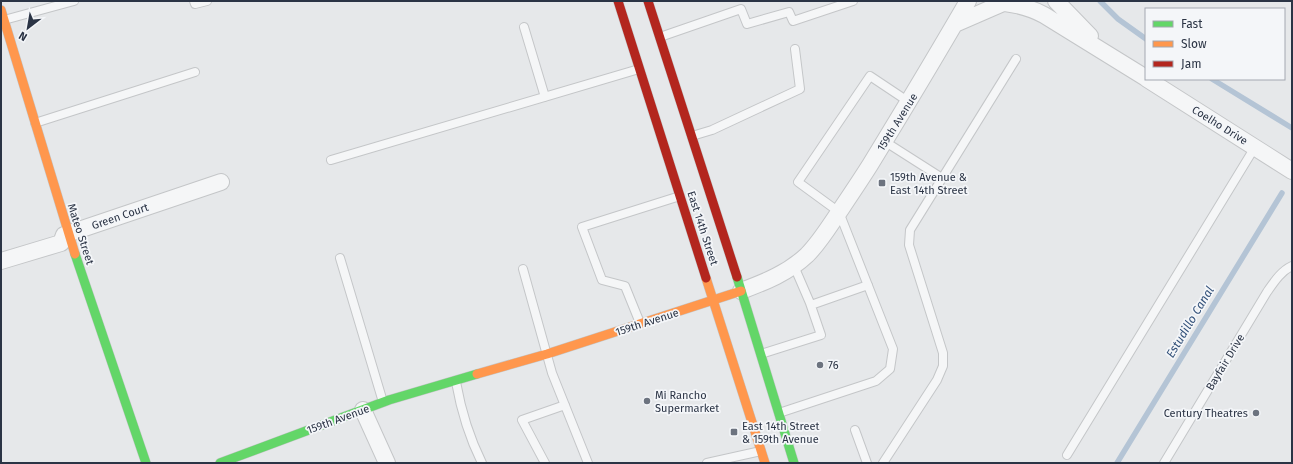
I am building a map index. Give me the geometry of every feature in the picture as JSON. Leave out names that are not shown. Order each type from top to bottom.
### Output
[{"type":"street","name":"East 14th Street","points":[[618,1],[765,463]]},
{"type":"street","name":"East 14th Street","points":[[648,1],[741,291],[794,463]]},
{"type":"street","name":"159th Avenue","points":[[220,463],[383,402],[547,354],[741,291],[774,278],[794,266],[807,255],[839,212],[909,102],[968,1]]},
{"type":"street","name":"Coelho Drive","points":[[1056,1],[1112,56]]},
{"type":"street","points":[[955,24],[1002,2]]},
{"type":"street","name":"Coelho Drive","points":[[1002,2],[1031,8],[1044,14],[1145,78]]},
{"type":"street","name":"Mateo Street","points":[[1,10],[2,20],[68,234],[146,463]]},
{"type":"street","name":"Coelho Drive","points":[[1149,80],[1292,171]]},
{"type":"street","name":"Green Court","points":[[1,261],[61,243],[64,235],[222,182]]},
{"type":"street","points":[[363,410],[387,463]]},
{"type":"lane","points":[[2,20],[74,1]]},
{"type":"lane","points":[[194,1],[195,4],[207,1]]},
{"type":"lane","points":[[659,37],[741,9],[747,24],[789,12],[793,21],[853,1]]},
{"type":"lane","points":[[524,27],[545,97]]},
{"type":"lane","points":[[691,136],[712,130],[800,89],[795,49]]},
{"type":"lane","points":[[883,463],[937,380],[943,366],[943,353],[909,244],[910,230],[1016,59]]},
{"type":"lane","points":[[331,160],[639,69]]},
{"type":"lane","points":[[35,123],[195,72]]},
{"type":"lane","points":[[779,413],[876,381],[890,369],[893,349],[839,212],[798,182],[870,76],[909,102]]},
{"type":"lane","points":[[884,141],[942,178]]},
{"type":"lane","points":[[1067,455],[1255,148]]},
{"type":"lane","points":[[640,324],[625,286],[602,280],[582,227],[680,196]]},
{"type":"lane","points":[[340,258],[383,402]]},
{"type":"lane","points":[[760,354],[821,335],[794,266]]},
{"type":"lane","name":"Bayfair Drive","points":[[1164,463],[1267,292],[1276,279],[1292,266]]},
{"type":"lane","points":[[523,269],[552,373],[588,463]]},
{"type":"lane","points":[[810,305],[868,285]]},
{"type":"lane","points":[[455,381],[460,404],[474,446],[482,463]]},
{"type":"lane","points":[[545,463],[522,420],[565,405]]},
{"type":"lane","points":[[855,430],[867,463]]},
{"type":"lane","points":[[707,463],[761,451]]},
{"type":"waterway","name":"Estudillo Canal","points":[[1100,1],[1118,19],[1145,38]]},
{"type":"waterway","name":"Estudillo Canal","points":[[1214,80],[1292,128]]},
{"type":"waterway","name":"Estudillo Canal","points":[[1117,463],[1282,193]]},
{"type":"traffic: fast","points":[[75,254],[146,463]]},
{"type":"traffic: fast","points":[[737,277],[794,463]]},
{"type":"traffic: fast","points":[[220,463],[389,400],[477,374]]},
{"type":"traffic: slow","points":[[1,10],[75,254]]},
{"type":"traffic: slow","points":[[706,278],[765,463]]},
{"type":"traffic: slow","points":[[477,374],[547,354],[741,291]]},
{"type":"traffic: jam","points":[[618,1],[706,278]]},
{"type":"traffic: jam","points":[[648,1],[737,277]]},
{"type":"place","name":"159th Avenue & East 14th Street","points":[[882,183]]},
{"type":"place","name":"76","points":[[820,365]]},
{"type":"place","name":"Mi Rancho Supermarket","points":[[647,401]]},
{"type":"place","name":"Century Theatres","points":[[1256,413]]},
{"type":"place","name":"East 14th Street & 159th Avenue","points":[[734,432]]}]
